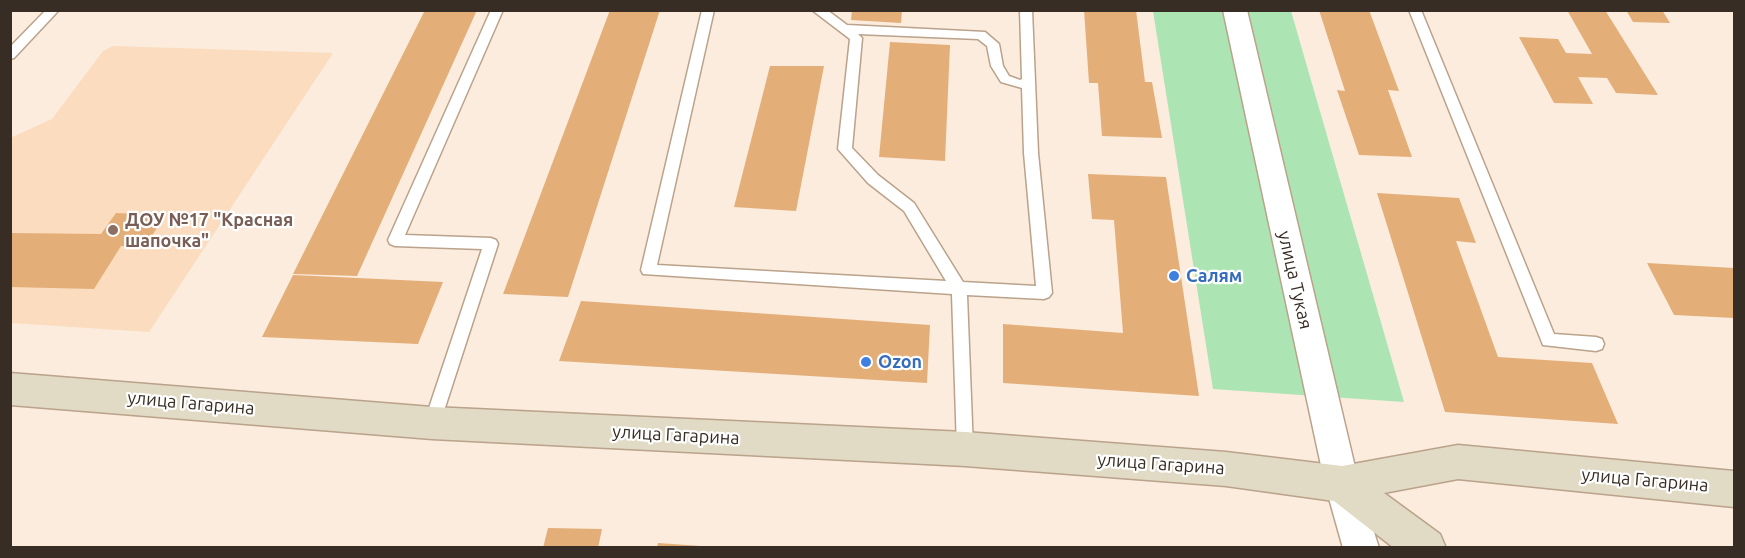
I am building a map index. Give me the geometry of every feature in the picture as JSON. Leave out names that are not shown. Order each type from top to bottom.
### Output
[{"type":"street","name":"улица Тукая","points":[[1235,10],[1342,484],[1361,548]]},
{"type":"street","name":"улица Гагарина","points":[[10,389],[432,423],[965,449],[1226,469],[1342,484],[1458,462],[1734,489]]},
{"type":"street","name":"улица Гагарина","points":[[1342,484],[1426,548]]},
{"type":"lane","points":[[10,55],[53,10]]},
{"type":"lane","points":[[432,423],[491,244],[395,240],[497,10]]},
{"type":"lane","points":[[708,10],[648,270],[1044,293],[1031,153],[1029,83],[1031,59],[1026,10]]},
{"type":"lane","points":[[1415,10],[1549,340],[1596,344]]},
{"type":"lane","points":[[826,13],[856,38],[845,150],[873,179],[909,207],[959,289],[965,449]]},
{"type":"lane","points":[[844,29],[981,35],[993,44],[997,66],[1005,79],[1019,84],[1029,83]]},
{"type":"shaded area","name":"ДОУ №17 \"Красная шапочка\"","points":[[113,46],[333,53],[149,332],[11,323],[10,138],[52,119],[103,51]]},
{"type":"green space","points":[[1153,11],[1291,11],[1404,402],[1213,389]]},
{"type":"building","points":[[425,10],[477,10],[357,276],[293,274]]},
{"type":"building","points":[[610,10],[660,10],[568,297],[503,294]]},
{"type":"building","points":[[852,10],[902,10],[901,23],[851,20]]},
{"type":"building","points":[[1084,10],[1136,10],[1145,82],[1152,82],[1162,138],[1102,136],[1098,83],[1089,83]]},
{"type":"building","points":[[1319,10],[1369,10],[1399,91],[1388,90],[1412,157],[1359,155],[1337,90],[1345,91]]},
{"type":"building","points":[[1567,10],[1605,10],[1658,95],[1616,93],[1607,78],[1578,77],[1593,104],[1554,103],[1519,37],[1558,39],[1566,53],[1592,54]]},
{"type":"building","points":[[1626,10],[1662,10],[1670,23],[1633,22]]},
{"type":"building","points":[[890,42],[950,45],[945,161],[879,157]]},
{"type":"building","points":[[770,66],[824,66],[796,211],[734,207]]},
{"type":"building","points":[[1088,174],[1166,177],[1199,396],[1003,383],[1003,324],[1123,333],[1114,220],[1092,219]]},
{"type":"building","points":[[1377,193],[1459,198],[1476,243],[1456,241],[1498,357],[1592,363],[1618,424],[1445,412]]},
{"type":"building","points":[[116,213],[165,215],[145,247],[121,246],[94,289],[10,287],[10,233],[101,234]]},
{"type":"building","points":[[1647,263],[1734,268],[1734,318],[1674,315]]},
{"type":"building","points":[[293,275],[443,282],[418,344],[262,337]]},
{"type":"building","points":[[581,301],[930,325],[927,383],[559,361]]},
{"type":"building","points":[[548,528],[602,529],[598,548],[543,548]]},
{"type":"building","points":[[658,543],[701,546],[700,548],[657,548]]},
{"type":"place","name":"ДОУ №17 \"Красная шапочка\"","points":[[113,230]]},
{"type":"place","name":"Салям","points":[[1174,276]]},
{"type":"place","name":"Ozon","points":[[866,362]]}]
